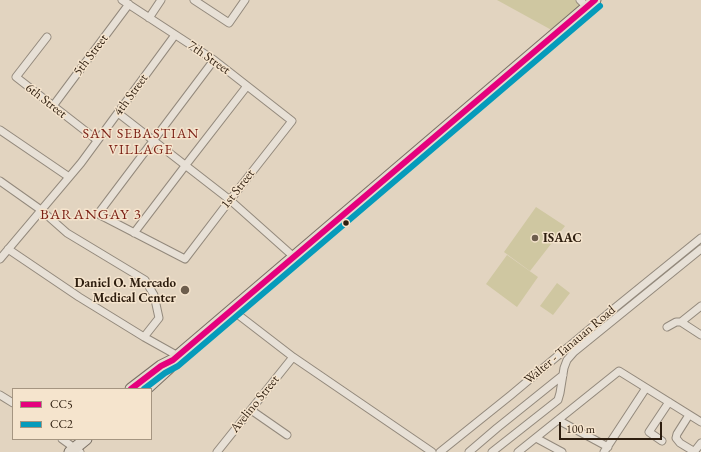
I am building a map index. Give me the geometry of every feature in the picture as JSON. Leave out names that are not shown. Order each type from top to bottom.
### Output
[{"type":"highway","points":[[133,388],[161,366],[175,358],[232,310],[588,2]]},
{"type":"highway","points":[[147,388],[168,368],[175,358]]},
{"type":"highway","points":[[61,452],[84,440]]},
{"type":"street","name":"7th Street","points":[[122,0],[214,60],[292,120]]},
{"type":"street","points":[[149,18],[161,0]]},
{"type":"street","points":[[194,0],[203,2],[229,23],[245,0]]},
{"type":"street","name":"5th Street","points":[[53,106],[129,4]]},
{"type":"street","name":"4th Street","points":[[0,259],[98,140],[175,35]]},
{"type":"street","name":"6th Street","points":[[46,37],[16,77],[98,140]]},
{"type":"street","points":[[214,60],[98,214],[134,233],[247,86]]},
{"type":"street","points":[[118,113],[230,200],[294,257]]},
{"type":"street","name":"1st Street","points":[[134,233],[185,259],[292,120]]},
{"type":"street","points":[[0,130],[69,176]]},
{"type":"street","points":[[0,181],[41,210],[67,233],[145,280],[154,295],[159,318],[144,337]]},
{"type":"street","name":"Walter - Tanauan Road","points":[[440,452],[511,395],[616,306],[701,238]]},
{"type":"street","points":[[492,452],[558,400],[564,368],[567,360],[574,352],[701,248]]},
{"type":"street","points":[[8,249],[79,298],[144,337],[175,358]]},
{"type":"street","points":[[667,327],[676,322],[681,322],[701,306]]},
{"type":"street","points":[[232,310],[293,357],[432,452]]},
{"type":"street","points":[[681,322],[701,335]]},
{"type":"street","name":"Avelino Street","points":[[216,452],[293,357]]},
{"type":"street","points":[[518,452],[619,371],[701,422]]},
{"type":"street","points":[[469,452],[563,374]]},
{"type":"street","points":[[558,420],[606,449],[646,388]]},
{"type":"street","points":[[0,395],[12,402]]},
{"type":"street","points":[[662,441],[649,432],[668,402]]},
{"type":"street","points":[[250,410],[287,435]]},
{"type":"street","points":[[689,415],[676,438],[680,443],[694,452],[701,443]]},
{"type":"street","points":[[536,438],[562,452]]},
{"type":"shaded area","points":[[497,0],[596,0],[557,33]]},
{"type":"shaded area","name":"ISAAC","points":[[536,207],[565,226],[530,271],[504,252]]},
{"type":"shaded area","points":[[507,255],[538,277],[517,307],[486,284]]},
{"type":"shaded area","points":[[557,283],[570,293],[553,315],[540,306]]},
{"type":"transit line","name":"CC5","points":[[132,388],[161,366],[173,360],[595,0]]},
{"type":"transit line","name":"CC2","points":[[145,388],[165,373],[178,366],[600,6]]},
{"type":"place","name":"ISAAC","points":[[535,238]]},
{"type":"place","name":"Daniel O. Mercado Medical Center","points":[[185,290]]},
{"type":"district","name":"SAN SEBASTIAN VILLAGE","points":[[141,142]]},
{"type":"district","name":"BARANGAY 3","points":[[91,215]]}]
